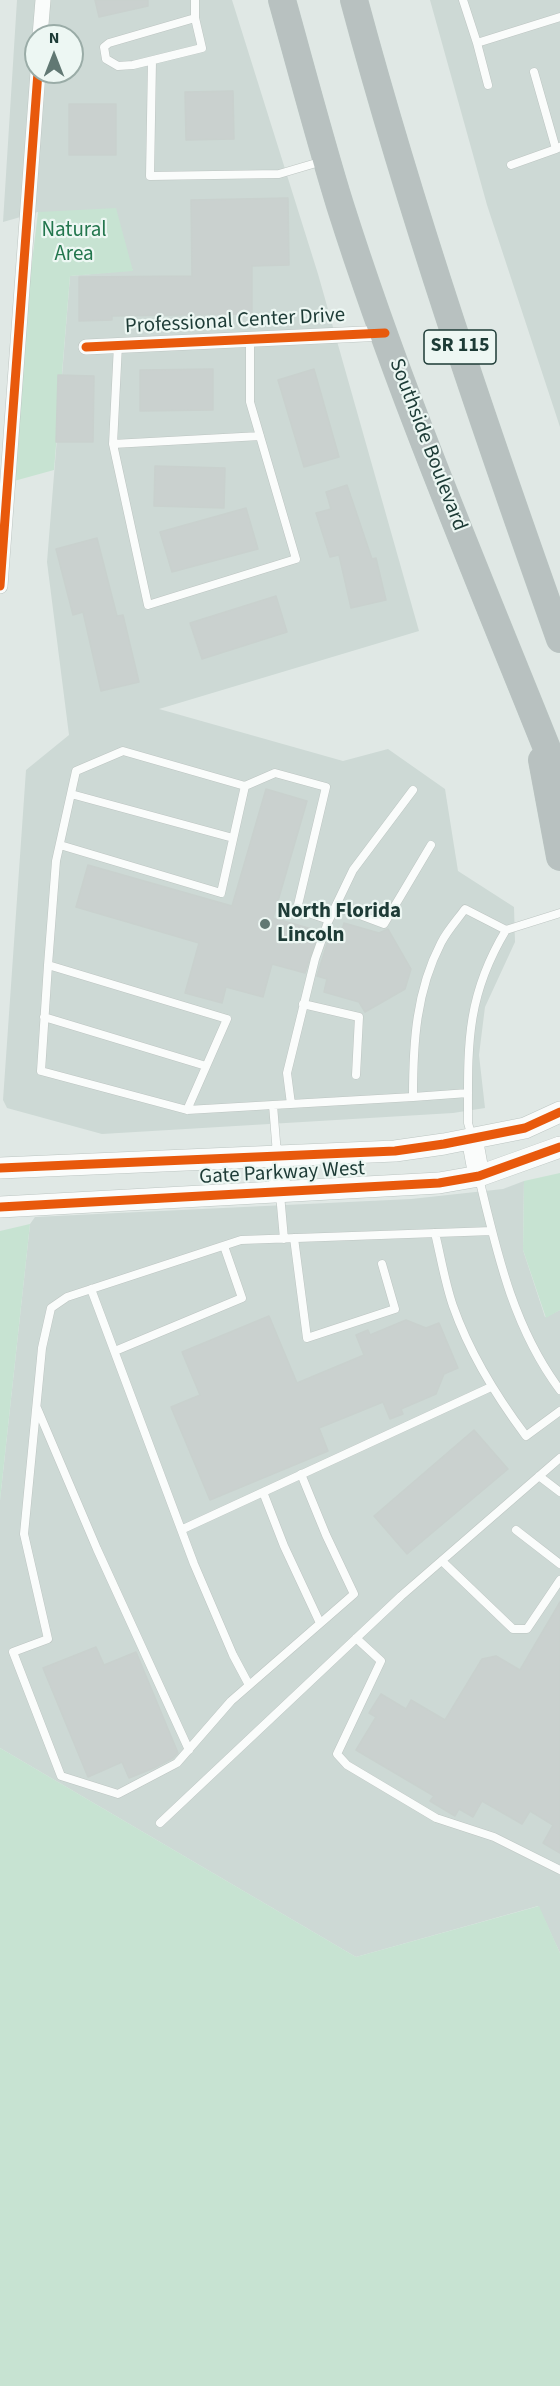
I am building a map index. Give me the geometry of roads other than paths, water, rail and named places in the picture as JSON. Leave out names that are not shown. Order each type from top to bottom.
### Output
[{"type":"highway","name":"Southside Boulevard","points":[[282,0],[340,205],[385,333],[446,499],[560,781]]},
{"type":"highway","name":"SR 115","points":[[354,0],[418,214],[488,434],[560,639]]},
{"type":"highway","points":[[535,717],[560,857]]},
{"type":"main road","name":"Gate Parkway West","points":[[0,1168],[395,1150],[525,1128],[560,1112]]},
{"type":"main road","points":[[472,1138],[478,1176]]},
{"type":"main road","name":"Gate Parkway West","points":[[0,1207],[439,1183],[478,1176],[560,1147]]},
{"type":"main road","points":[[277,1155],[280,1192]]},
{"type":"street","points":[[41,24],[43,0]]},
{"type":"street","points":[[0,586],[37,84]]},
{"type":"street","name":"Professional Center Drive","points":[[86,347],[385,333]]},
{"type":"lane","points":[[195,0],[195,18],[202,48],[152,61],[118,66],[106,59],[104,48],[110,43],[195,18]]},
{"type":"lane","points":[[463,0],[488,85]]},
{"type":"lane","points":[[477,43],[560,17]]},
{"type":"lane","points":[[152,61],[150,176],[279,174],[327,160]]},
{"type":"lane","points":[[511,165],[558,148],[534,72]]},
{"type":"lane","points":[[118,345],[113,444],[147,605],[296,559],[250,402],[250,339]]},
{"type":"lane","points":[[113,444],[260,436]]},
{"type":"lane","points":[[329,920],[297,909],[326,787],[275,773],[245,786],[123,750],[76,771],[56,861],[41,1071],[187,1110],[468,1093]]},
{"type":"lane","points":[[60,845],[221,893],[245,786]]},
{"type":"lane","points":[[291,1104],[287,1073],[315,959],[329,920],[353,870],[413,790]]},
{"type":"lane","points":[[71,794],[233,838]]},
{"type":"lane","points":[[336,906],[384,924],[431,845]]},
{"type":"lane","points":[[412,1096],[413,1048],[417,1013],[426,980],[441,942],[465,909],[506,930]]},
{"type":"lane","points":[[472,1138],[468,1123],[468,1035],[480,980],[491,954],[506,930],[560,913]]},
{"type":"lane","points":[[48,965],[226,1019],[187,1110]]},
{"type":"lane","points":[[303,1004],[359,1017],[356,1075]]},
{"type":"lane","points":[[44,1017],[206,1066]]},
{"type":"lane","points":[[273,1105],[277,1155]]},
{"type":"lane","points":[[478,1176],[510,1296],[528,1338],[546,1371],[560,1390]]},
{"type":"lane","points":[[280,1192],[284,1239]]},
{"type":"lane","points":[[301,1474],[354,1594],[231,1701],[177,1763],[118,1794],[61,1776],[13,1652],[48,1639],[24,1534],[48,1313],[59,1301],[241,1240],[492,1231]]},
{"type":"lane","points":[[435,1233],[453,1306],[469,1345],[491,1387],[526,1436],[560,1411]]},
{"type":"lane","points":[[294,1238],[307,1338],[395,1309],[382,1264]]},
{"type":"lane","points":[[115,1351],[242,1298],[224,1246]]},
{"type":"lane","points":[[91,1289],[212,1608],[249,1685]]},
{"type":"lane","points":[[183,1529],[491,1387]]},
{"type":"lane","points":[[37,1407],[97,1549],[189,1750]]},
{"type":"lane","points":[[160,1823],[356,1638],[560,1458]]},
{"type":"lane","points":[[539,1476],[560,1492]]},
{"type":"lane","points":[[263,1492],[284,1546],[320,1623]]},
{"type":"lane","points":[[516,1530],[560,1564]]},
{"type":"lane","points":[[442,1561],[513,1629],[527,1629],[560,1580]]},
{"type":"lane","points":[[356,1638],[381,1661],[337,1754],[346,1764],[436,1818],[494,1837],[560,1870]]},
{"type":"place","name":"North Florida Lincoln","points":[[265,924]]},
{"type":"park label","name":"Natural Area","points":[[74,243]]}]
